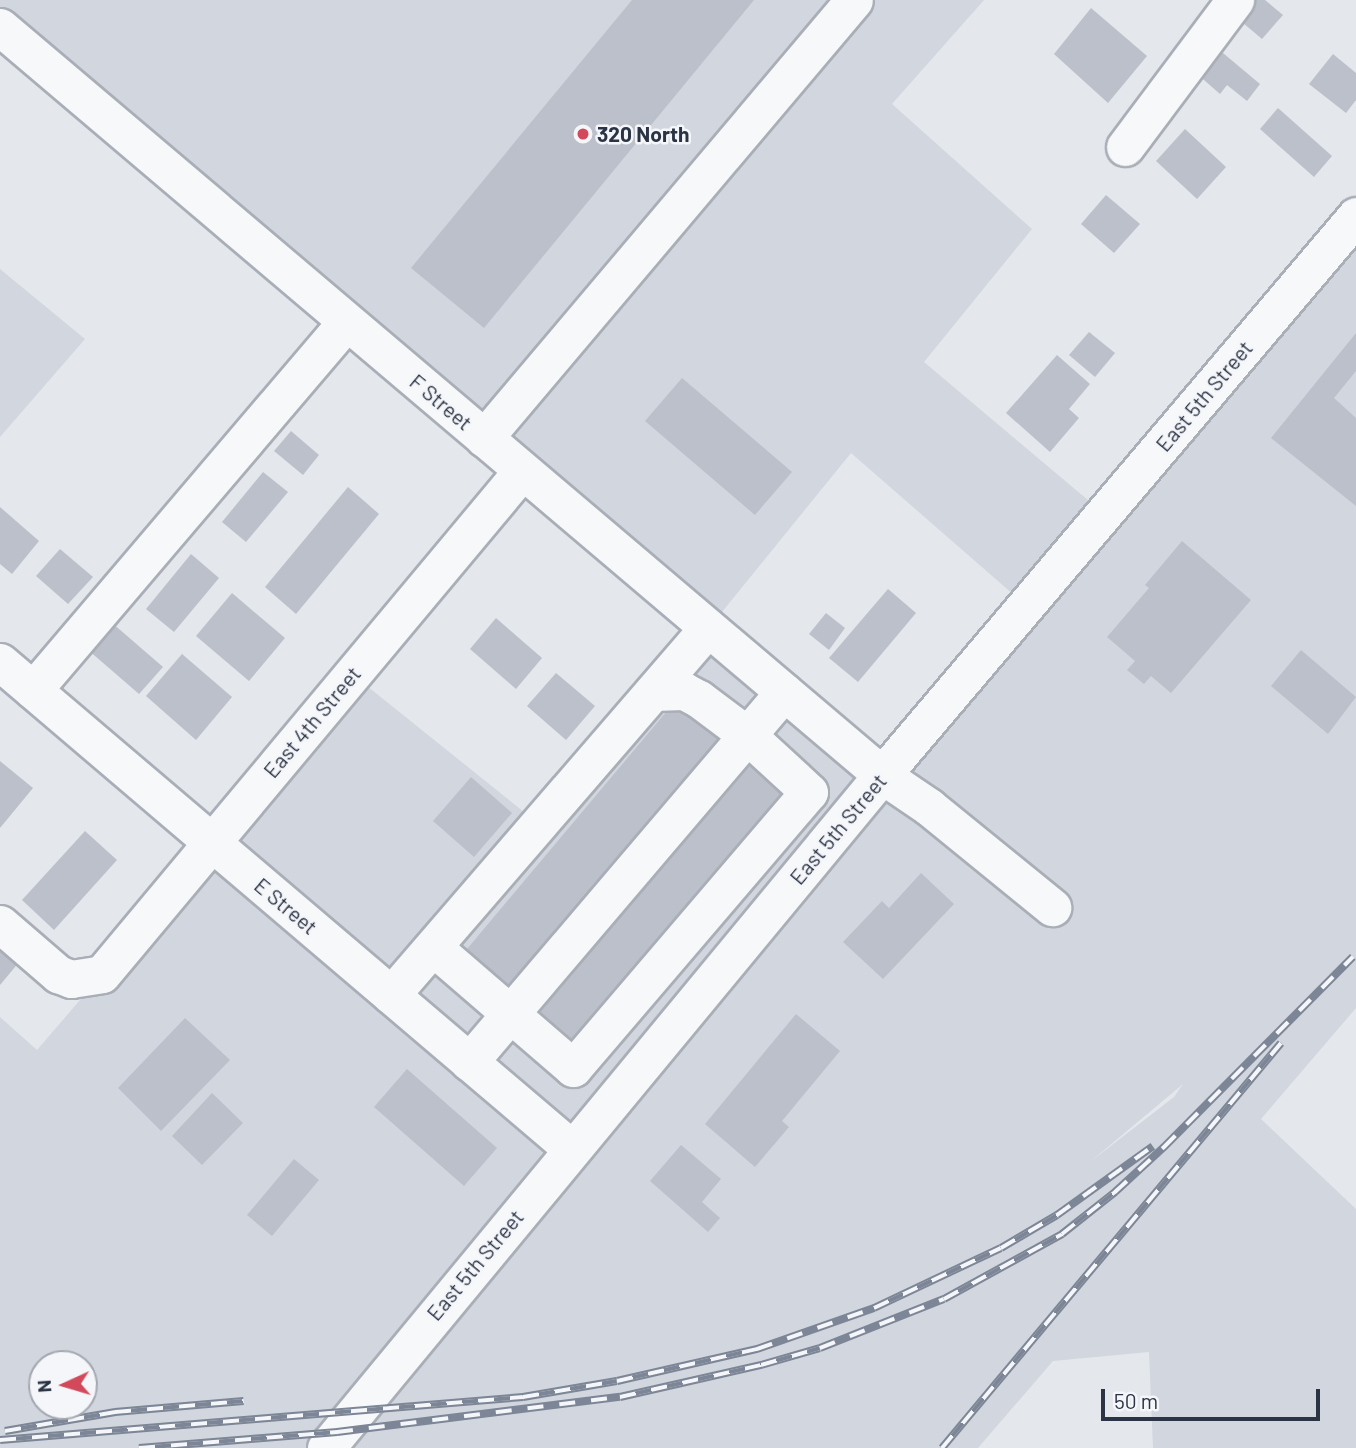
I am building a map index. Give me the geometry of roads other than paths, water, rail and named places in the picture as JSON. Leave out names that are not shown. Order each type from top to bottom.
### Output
[{"type":"street","points":[[484,439],[854,0]]},
{"type":"street","points":[[1125,147],[1235,0]]},
{"type":"street","name":"F Street","points":[[0,27],[883,775],[929,807],[1052,907]]},
{"type":"street","name":"East 5th Street","points":[[326,1448],[883,775],[1356,216]]},
{"type":"street","points":[[33,690],[346,322]]},
{"type":"street","name":"East 4th Street","points":[[0,924],[58,974],[71,979],[102,974],[522,471]]},
{"type":"street","points":[[391,995],[708,628]]},
{"type":"street","name":"E Street","points":[[0,662],[572,1149]]},
{"type":"street","points":[[433,947],[573,1069],[809,792],[747,735],[684,691],[653,692]]},
{"type":"street","points":[[469,1062],[784,692]]},
{"type":"railway","points":[[139,1448],[337,1432],[620,1397],[761,1365],[820,1348],[944,1299],[1062,1234],[1115,1192],[1164,1147],[1353,957]]},
{"type":"railway","points":[[942,1448],[1281,1043]]},
{"type":"railway","points":[[0,1440],[523,1397],[617,1381],[757,1349],[874,1308],[1001,1248],[1057,1215],[1153,1146]]},
{"type":"railway","points":[[5,1431],[115,1412],[244,1401]]},
{"type":"place","name":"320 North","points":[[583,134]]}]
